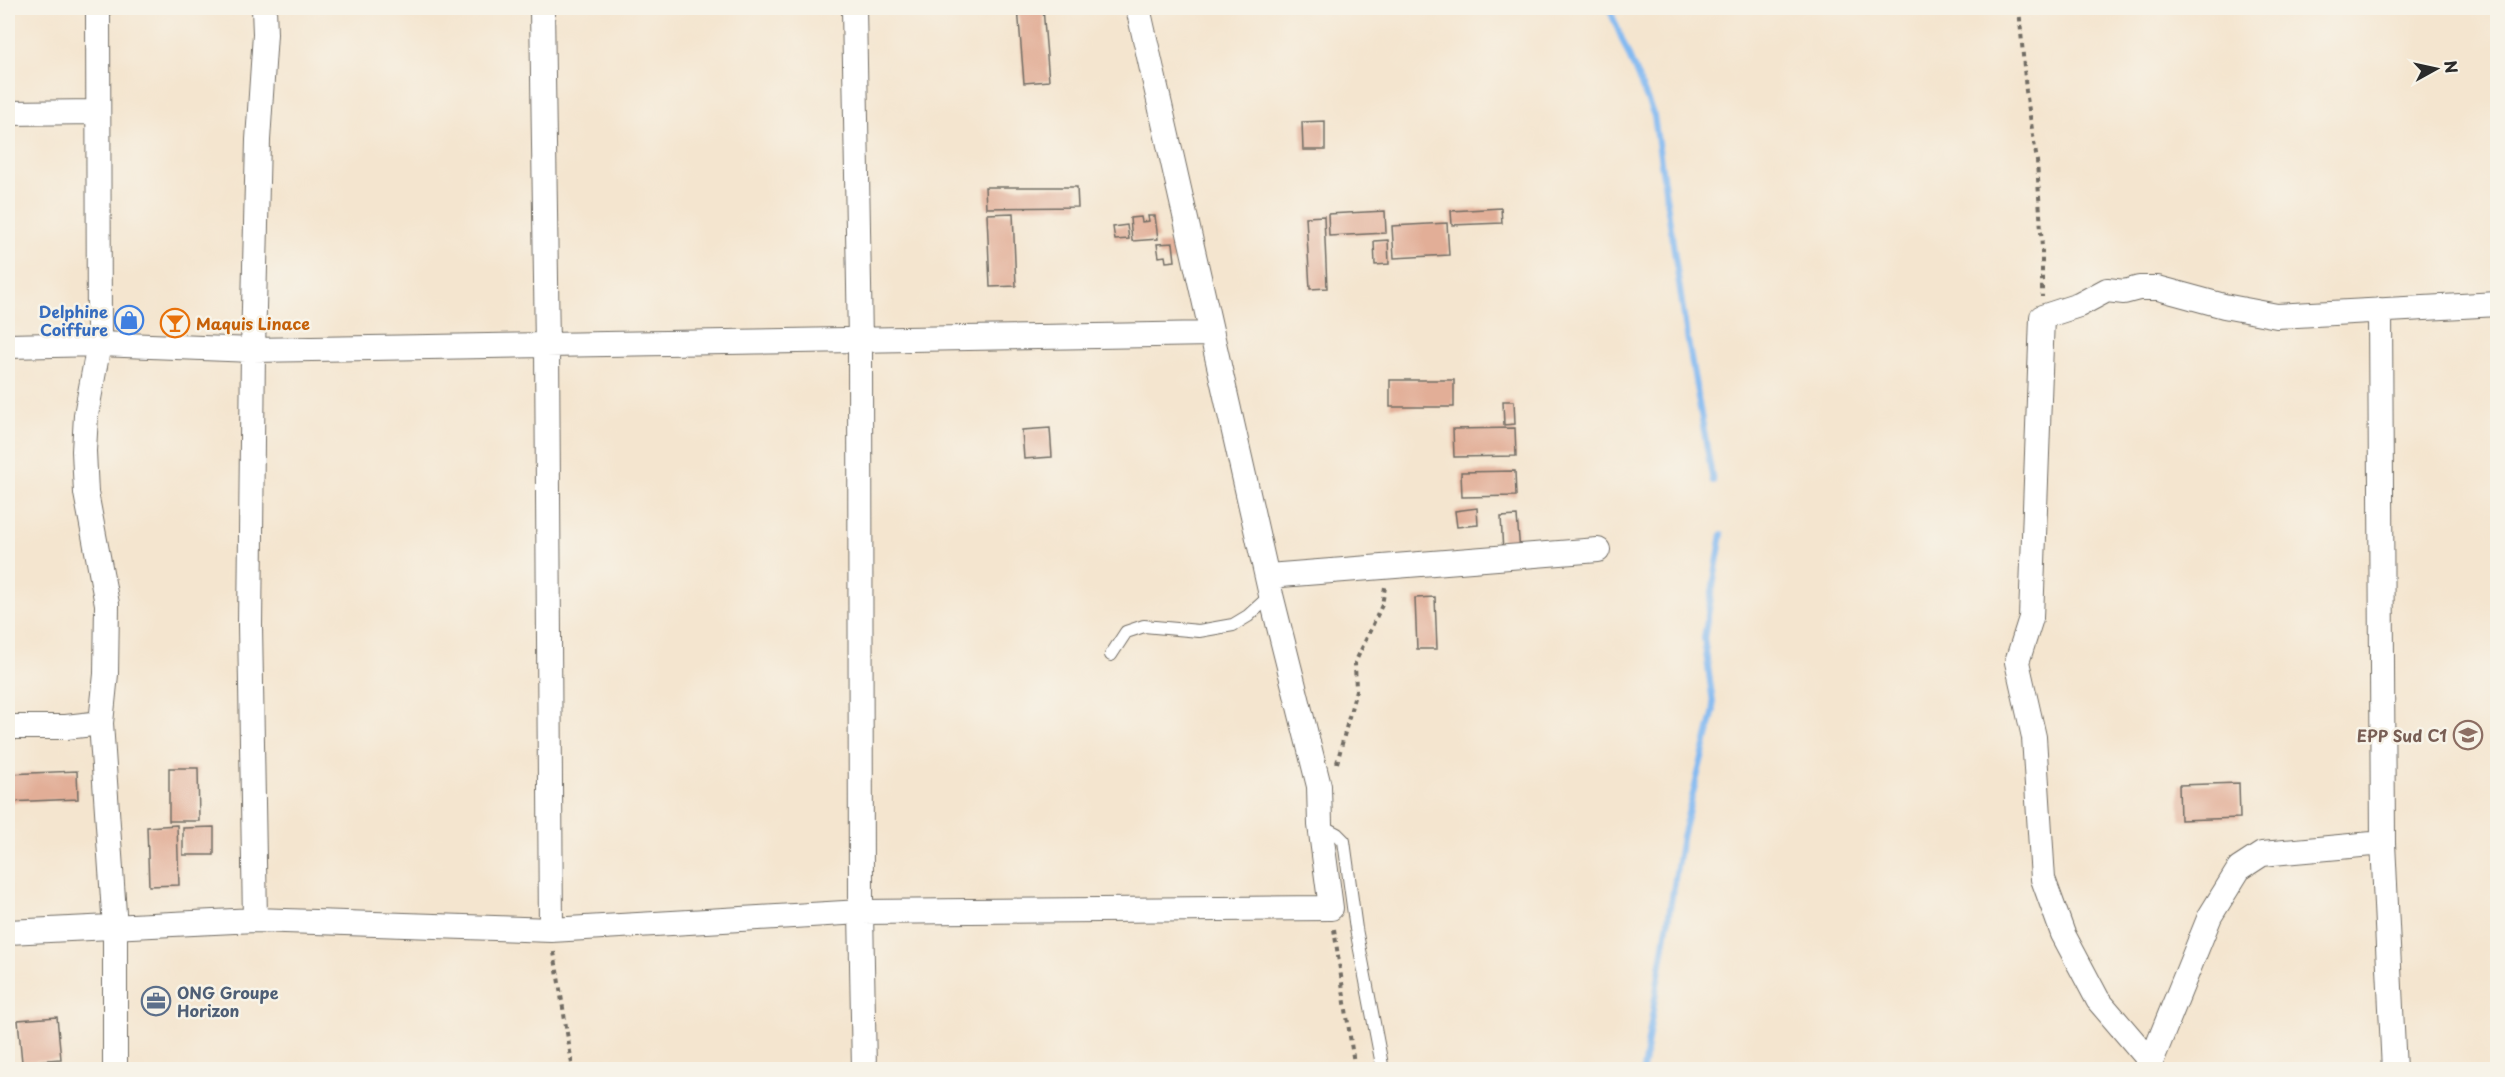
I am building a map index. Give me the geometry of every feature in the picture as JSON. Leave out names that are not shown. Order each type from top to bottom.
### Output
[{"type":"street","points":[[98,8],[99,344],[86,416],[84,451],[86,493],[107,604],[106,674],[101,723],[115,928],[115,1070]]},
{"type":"street","points":[[255,920],[250,625],[253,350],[258,140],[266,34],[264,8]]},
{"type":"street","points":[[542,8],[551,930]]},
{"type":"street","points":[[854,8],[860,340],[861,912],[864,1070]]},
{"type":"street","points":[[8,932],[255,920],[551,930],[861,912],[1331,908],[1320,825],[1319,786],[1270,586],[1138,8]]},
{"type":"street","points":[[8,113],[98,112]]},
{"type":"street","points":[[2384,843],[2262,854],[2239,869],[2210,916],[2150,1066],[2098,1000],[2063,934],[2043,879],[2034,736],[2017,662],[2031,618],[2042,318],[2079,305],[2107,290],[2124,292],[2139,288],[2158,288],[2224,306],[2277,316],[2498,304]]},
{"type":"street","points":[[2380,310],[2384,843],[2394,1070]]},
{"type":"street","points":[[8,346],[99,344],[253,350],[547,347],[1212,334]]},
{"type":"street","points":[[1270,586],[1390,566],[1598,550]]},
{"type":"street","points":[[8,727],[66,727],[101,723]]},
{"type":"lane","points":[[1111,656],[1126,632],[1144,626],[1199,631],[1233,625],[1248,616],[1270,586]]},
{"type":"lane","points":[[1320,825],[1337,834],[1344,841],[1356,929],[1383,1070]]},
{"type":"path","points":[[2019,8],[2026,91],[2037,161],[2042,249],[2042,318]]},
{"type":"path","points":[[1319,786],[1336,764],[1356,690],[1355,663],[1382,605],[1390,566]]},
{"type":"path","points":[[1331,908],[1355,1070]]},
{"type":"path","points":[[551,930],[573,1070]]},
{"type":"building","points":[[1018,8],[1043,8],[1049,81],[1024,83]]},
{"type":"building","points":[[1325,121],[1325,150],[1303,150],[1302,122]]},
{"type":"building","points":[[985,187],[1077,187],[1078,207],[986,208]]},
{"type":"building","points":[[1501,208],[1502,223],[1452,225],[1451,211]]},
{"type":"building","points":[[1385,211],[1386,233],[1329,236],[1328,214]]},
{"type":"building","points":[[1013,213],[1016,286],[990,287],[987,214]]},
{"type":"building","points":[[1148,216],[1155,216],[1158,239],[1132,241],[1130,218],[1141,217],[1142,222],[1149,221]]},
{"type":"building","points":[[1324,216],[1327,288],[1310,289],[1306,217]]},
{"type":"building","points":[[1447,223],[1449,255],[1394,258],[1392,226]]},
{"type":"building","points":[[1127,225],[1129,239],[1115,240],[1113,227]]},
{"type":"building","points":[[1388,240],[1389,264],[1375,265],[1374,241]]},
{"type":"building","points":[[1173,243],[1175,261],[1166,262],[1165,256],[1159,257],[1157,244]]},
{"type":"building","points":[[1390,380],[1454,380],[1454,407],[1390,407]]},
{"type":"building","points":[[1503,401],[1514,401],[1515,424],[1504,425]]},
{"type":"building","points":[[1050,428],[1052,457],[1024,459],[1022,430]]},
{"type":"building","points":[[1515,428],[1516,456],[1454,457],[1453,429]]},
{"type":"building","points":[[1515,471],[1516,496],[1462,497],[1461,472]]},
{"type":"building","points":[[1477,508],[1478,525],[1457,527],[1455,511]]},
{"type":"building","points":[[1517,516],[1520,551],[1503,552],[1501,517]]},
{"type":"building","points":[[1435,597],[1437,649],[1417,649],[1415,598]]},
{"type":"building","points":[[169,768],[198,768],[199,821],[169,821]]},
{"type":"building","points":[[77,771],[78,799],[8,802],[8,774]]},
{"type":"building","points":[[2239,783],[2240,818],[2180,820],[2179,785]]},
{"type":"building","points":[[177,825],[179,885],[149,886],[147,827]]},
{"type":"building","points":[[214,827],[214,855],[183,855],[183,828]]},
{"type":"building","points":[[57,1017],[61,1059],[22,1062],[18,1020]]},
{"type":"waterway","points":[[1609,8],[1654,116],[1686,330],[1713,482]]},
{"type":"waterway","points":[[1643,1070],[1682,837],[1714,710],[1704,638],[1722,534]]},
{"type":"place","name":"Delphine Coiffure","points":[[129,320]]},
{"type":"place","name":"Maquis Linace","points":[[175,323]]},
{"type":"place","name":"EPP Sud C1","points":[[2468,735]]},
{"type":"place","name":"ONG Groupe Horizon","points":[[156,1001]]}]
